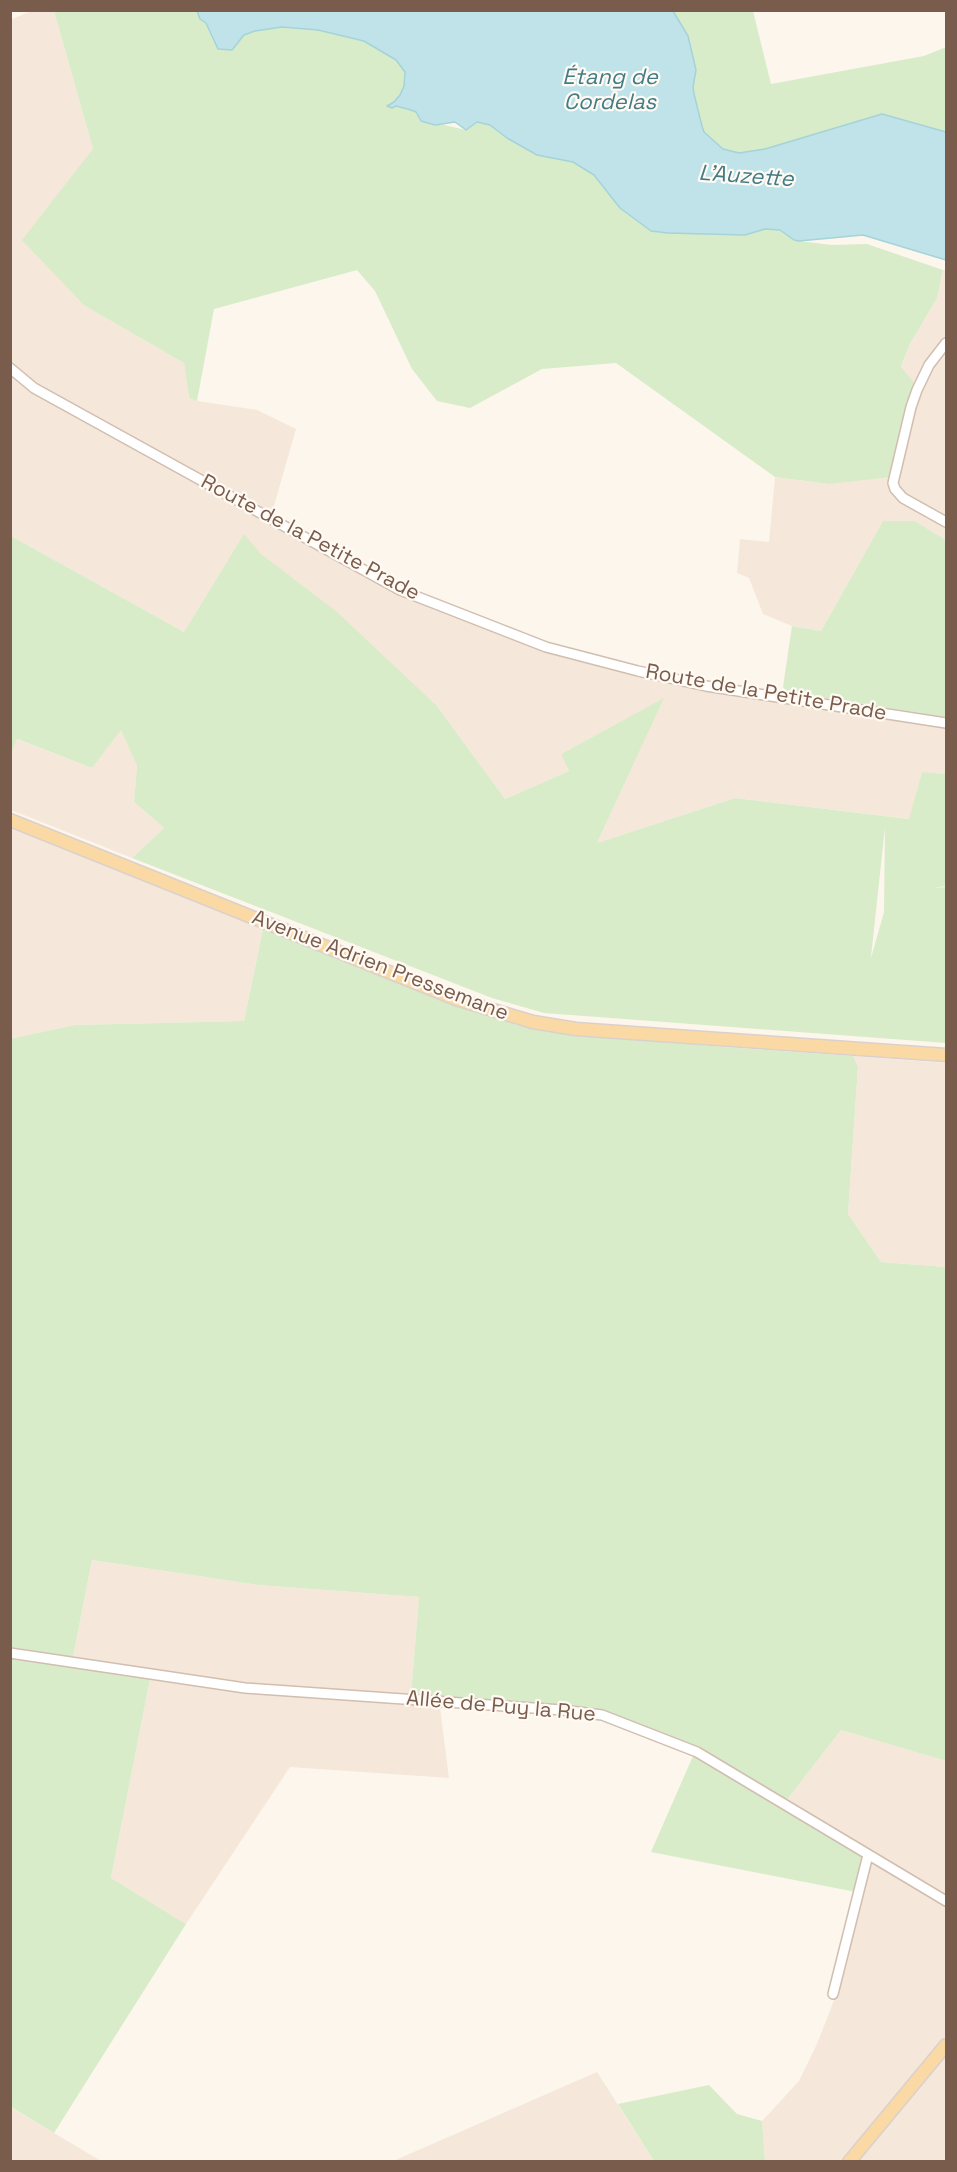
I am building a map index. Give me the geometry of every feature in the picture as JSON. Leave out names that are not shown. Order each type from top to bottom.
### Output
[{"type":"main road","name":"Avenue Adrien Pressemane","points":[[10,820],[456,999],[533,1022],[576,1029],[946,1055]]},
{"type":"main road","points":[[849,2162],[946,2045]]},
{"type":"street","points":[[946,343],[929,365],[917,390],[893,483],[903,498],[946,522]]},
{"type":"street","name":"Route de la Petite Prade","points":[[10,368],[34,388],[400,590],[546,647],[706,686],[946,723]]},
{"type":"street","name":"Allée de Puy la Rue","points":[[10,1653],[244,1688],[562,1710],[602,1715],[697,1752],[946,1901]]},
{"type":"street","points":[[833,1994],[868,1855]]},
{"type":"shaded area","points":[[31,11],[54,11],[93,149],[85,306],[184,363],[189,398],[257,410],[296,429],[273,509],[257,515],[398,595],[491,631],[577,660],[946,726],[946,774],[922,772],[910,819],[735,798],[597,843],[663,699],[561,754],[569,771],[505,799],[437,706],[261,554],[244,535],[184,632],[11,536],[10,20]]},
{"type":"shaded area","points":[[943,270],[946,270],[946,519],[906,504],[946,528],[946,540],[915,521],[883,521],[821,631],[792,626],[763,614],[749,578],[737,573],[740,539],[769,542],[775,477],[828,484],[901,368],[910,344],[937,298]]},
{"type":"shaded area","points":[[121,729],[137,766],[134,802],[164,828],[132,858],[11,810],[11,753],[16,739],[92,768]]},
{"type":"shaded area","points":[[10,828],[263,929],[244,1021],[75,1025],[11,1039]]},
{"type":"shaded area","points":[[853,1056],[946,1063],[946,1267],[881,1262],[848,1214],[858,1066]]},
{"type":"shaded area","points":[[92,1560],[258,1585],[419,1597],[411,1695],[250,1684],[73,1657]]},
{"type":"shaded area","points":[[150,1679],[260,1694],[440,1707],[449,1778],[290,1767],[186,1924],[111,1878]]},
{"type":"shaded area","points":[[841,1730],[946,1761],[946,1894],[786,1801]]},
{"type":"shaded area","points":[[864,1857],[946,1904],[946,2035],[842,2161],[765,2161],[762,2121],[799,2081],[817,2044],[838,1990]]},
{"type":"shaded area","points":[[946,2052],[946,2161],[855,2162]]},
{"type":"shaded area","points":[[597,2072],[654,2161],[391,2162]]},
{"type":"shaded area","points":[[10,2107],[54,2133],[101,2161],[11,2161]]},
{"type":"green space","points":[[209,10],[234,37],[275,20],[356,33],[402,65],[419,119],[466,130],[477,122],[490,125],[507,138],[537,155],[573,162],[594,175],[620,208],[668,233],[745,235],[765,229],[780,230],[799,241],[832,245],[867,244],[943,270],[937,298],[910,344],[901,367],[915,384],[891,477],[828,484],[775,477],[616,363],[542,369],[470,408],[437,401],[412,369],[375,291],[357,270],[214,309],[197,401],[189,398],[184,363],[85,306],[22,240],[93,149],[54,11]]},
{"type":"green space","points":[[673,11],[753,11],[771,84],[924,56],[946,47],[946,132],[882,114],[765,149],[739,153],[723,149],[704,132],[694,94],[696,70],[688,37]]},
{"type":"green space","points":[[883,521],[915,521],[946,540],[946,717],[787,692],[783,687],[792,626],[821,631]]},
{"type":"green space","points":[[244,534],[261,554],[337,612],[437,706],[505,799],[569,771],[561,754],[664,698],[597,843],[735,798],[909,819],[922,772],[946,774],[946,886],[933,888],[946,887],[946,1043],[544,1013],[492,998],[132,858],[164,828],[134,802],[137,766],[121,730],[92,768],[17,739],[11,753],[11,536],[184,632]],"holes":[[[885,827],[884,912],[871,958]]]},
{"type":"green space","points":[[263,929],[516,1025],[553,1032],[853,1056],[858,1066],[848,1214],[881,1262],[946,1267],[946,1761],[841,1730],[786,1801],[698,1748],[601,1710],[411,1695],[419,1597],[258,1585],[92,1560],[73,1657],[11,1647],[10,1039],[75,1025],[244,1021]]},
{"type":"green space","points":[[10,1658],[150,1679],[111,1878],[186,1924],[54,2133],[11,2107]]},
{"type":"green space","points":[[693,1756],[861,1854],[864,1857],[856,1892],[651,1852]]},
{"type":"green space","points":[[709,2085],[737,2114],[762,2121],[765,2161],[654,2161],[618,2104]]},
{"type":"water","name":"Étang de Cordelas","points":[[197,11],[673,11],[688,36],[696,70],[694,94],[704,132],[723,149],[739,153],[765,149],[882,114],[946,132],[946,260],[863,235],[799,241],[780,230],[765,229],[745,235],[651,231],[620,208],[594,175],[573,162],[537,155],[507,138],[490,125],[477,122],[466,130],[455,122],[435,125],[421,121],[416,112],[411,110],[387,106],[400,95],[404,86],[405,72],[396,60],[364,41],[318,30],[282,27],[244,35],[232,50],[218,49],[206,23],[200,19]]},
{"type":"water label","name":"L'Auzette","points":[[746,177]]}]
